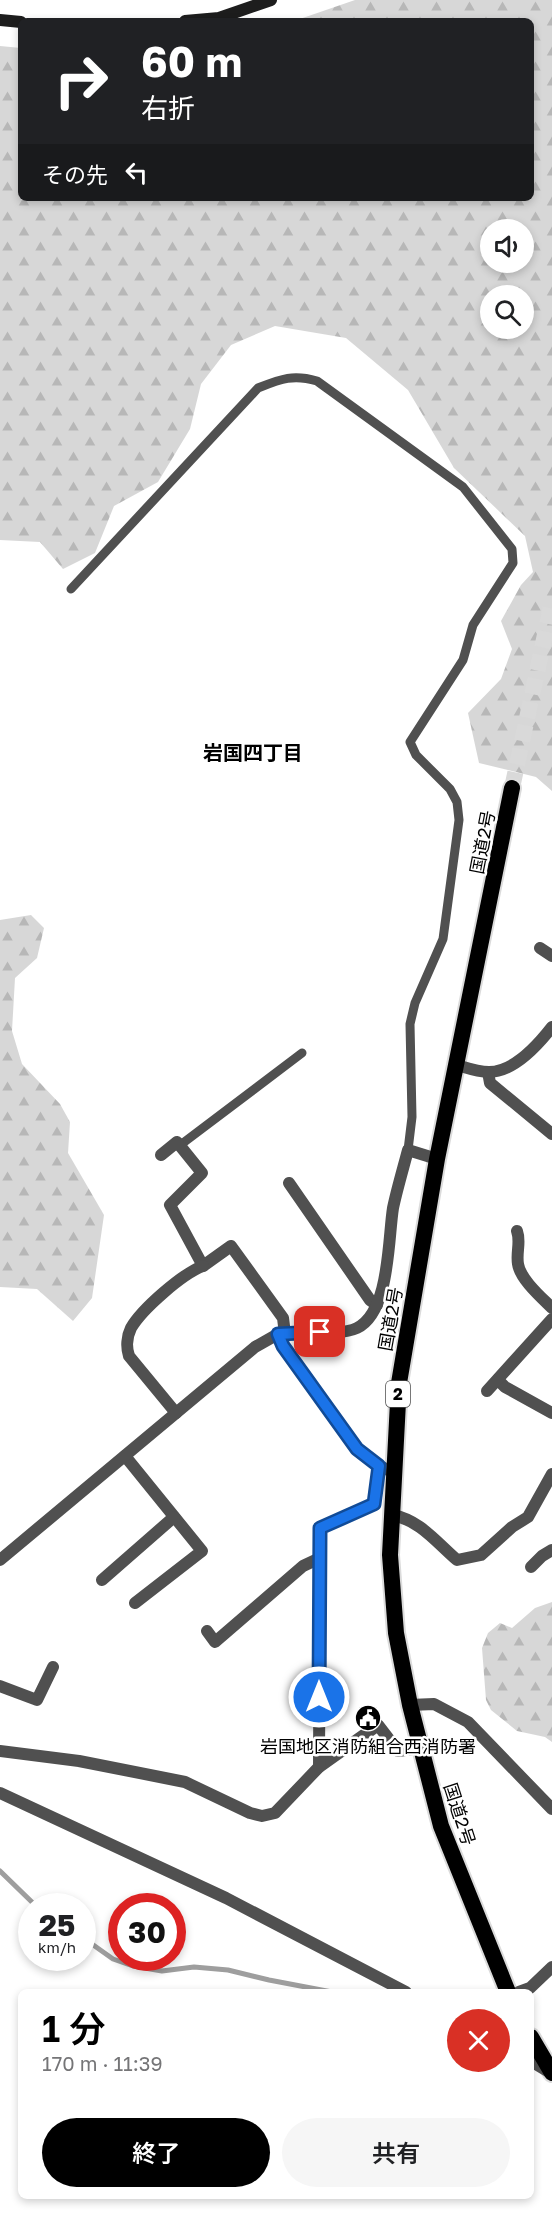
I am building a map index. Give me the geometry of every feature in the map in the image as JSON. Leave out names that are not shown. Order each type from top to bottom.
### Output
[{"type":"highway","name":"国道2号","points":[[508,1989],[441,1827],[410,1705],[396,1633],[390,1555],[392,1515],[386,1469],[437,1159],[512,788]]},
{"type":"highway","points":[[534,2042],[552,2073]]},
{"type":"main road","points":[[219,18],[271,0]]},
{"type":"main road","points":[[0,20],[18,22]]},
{"type":"street","points":[[540,948],[552,956]]},
{"type":"street","points":[[457,1065],[488,1072],[498,1071],[511,1065],[533,1049],[552,1027]]},
{"type":"street","points":[[488,1072],[490,1083],[552,1134]]},
{"type":"street","points":[[161,1155],[177,1142],[202,1173],[170,1205],[203,1266]]},
{"type":"street","points":[[0,1560],[255,1347],[282,1334],[342,1332],[357,1328],[368,1320],[377,1305],[383,1286],[393,1207],[408,1150],[437,1159]]},
{"type":"street","points":[[289,1183],[370,1300],[377,1305]]},
{"type":"street","points":[[517,1231],[520,1238],[518,1265],[531,1287],[552,1308]]},
{"type":"street","points":[[176,1413],[129,1356],[126,1348],[131,1329],[156,1300],[191,1270],[203,1266],[231,1246],[283,1318],[283,1346],[357,1449],[386,1469],[374,1504],[320,1528],[319,1767]]},
{"type":"street","points":[[487,1391],[552,1319]]},
{"type":"street","points":[[498,1380],[505,1387],[552,1413]]},
{"type":"street","points":[[125,1456],[202,1551],[135,1603]]},
{"type":"street","points":[[392,1515],[415,1522],[457,1560],[481,1555],[512,1527],[528,1517],[552,1474]]},
{"type":"street","points":[[102,1580],[174,1517]]},
{"type":"street","points":[[531,1567],[552,1550]]},
{"type":"street","points":[[207,1631],[215,1642],[303,1566],[320,1558]]},
{"type":"street","points":[[0,1686],[37,1700],[52,1667]]},
{"type":"street","points":[[410,1705],[434,1704],[468,1722],[552,1809]]},
{"type":"street","points":[[0,1751],[79,1761],[185,1782],[262,1816],[274,1814],[319,1767],[378,1725],[398,1751],[421,1748]]},
{"type":"street","points":[[0,1793],[226,1898],[400,1989]]},
{"type":"street","points":[[523,1989],[530,1988],[552,1967]]},
{"type":"street","points":[[534,2063],[552,2073]]},
{"type":"lane","points":[[71,589],[258,388],[281,378],[302,376],[317,381],[463,487],[512,549],[513,563],[473,625],[463,660],[410,742],[416,755],[450,789],[457,802],[459,820],[443,939],[415,1003],[410,1024],[412,1117],[408,1150]]},
{"type":"lane","points":[[179,1146],[302,1053]]},
{"type":"green space","points":[[355,0],[552,0],[552,791],[536,777],[479,763],[468,713],[501,679],[512,649],[501,621],[521,585],[533,572],[525,536],[454,468],[408,390],[346,338],[275,326],[231,345],[201,384],[190,429],[158,482],[114,506],[95,553],[63,569],[40,542],[0,540],[0,46],[18,48],[18,201],[534,201],[534,18],[303,18]]},
{"type":"green space","points":[[31,915],[44,928],[37,958],[15,978],[12,1031],[22,1064],[60,1104],[70,1122],[68,1153],[104,1215],[92,1298],[73,1321],[37,1289],[0,1287],[0,920]]},
{"type":"green space","points":[[552,1602],[552,1742],[545,1737],[517,1731],[491,1710],[486,1700],[482,1648],[488,1633],[500,1623],[512,1628],[535,1608]]},
{"type":"waterway","points":[[0,1871],[23,1893]]},
{"type":"waterway","points":[[96,1947],[113,1959],[133,1966],[162,1971],[194,1967],[228,1970],[316,1989]]},
{"type":"tunnel","points":[[512,788],[552,602]]},
{"type":"place","name":"岩国地区消防組合西消防署","points":[[368,1718]]},
{"type":"district","name":"岩国四丁目","points":[[253,752]]},
{"type":"route","points":[[319,1697],[320,1528],[374,1504],[379,1466],[357,1449],[283,1346],[278,1334],[320,1332]]}]
